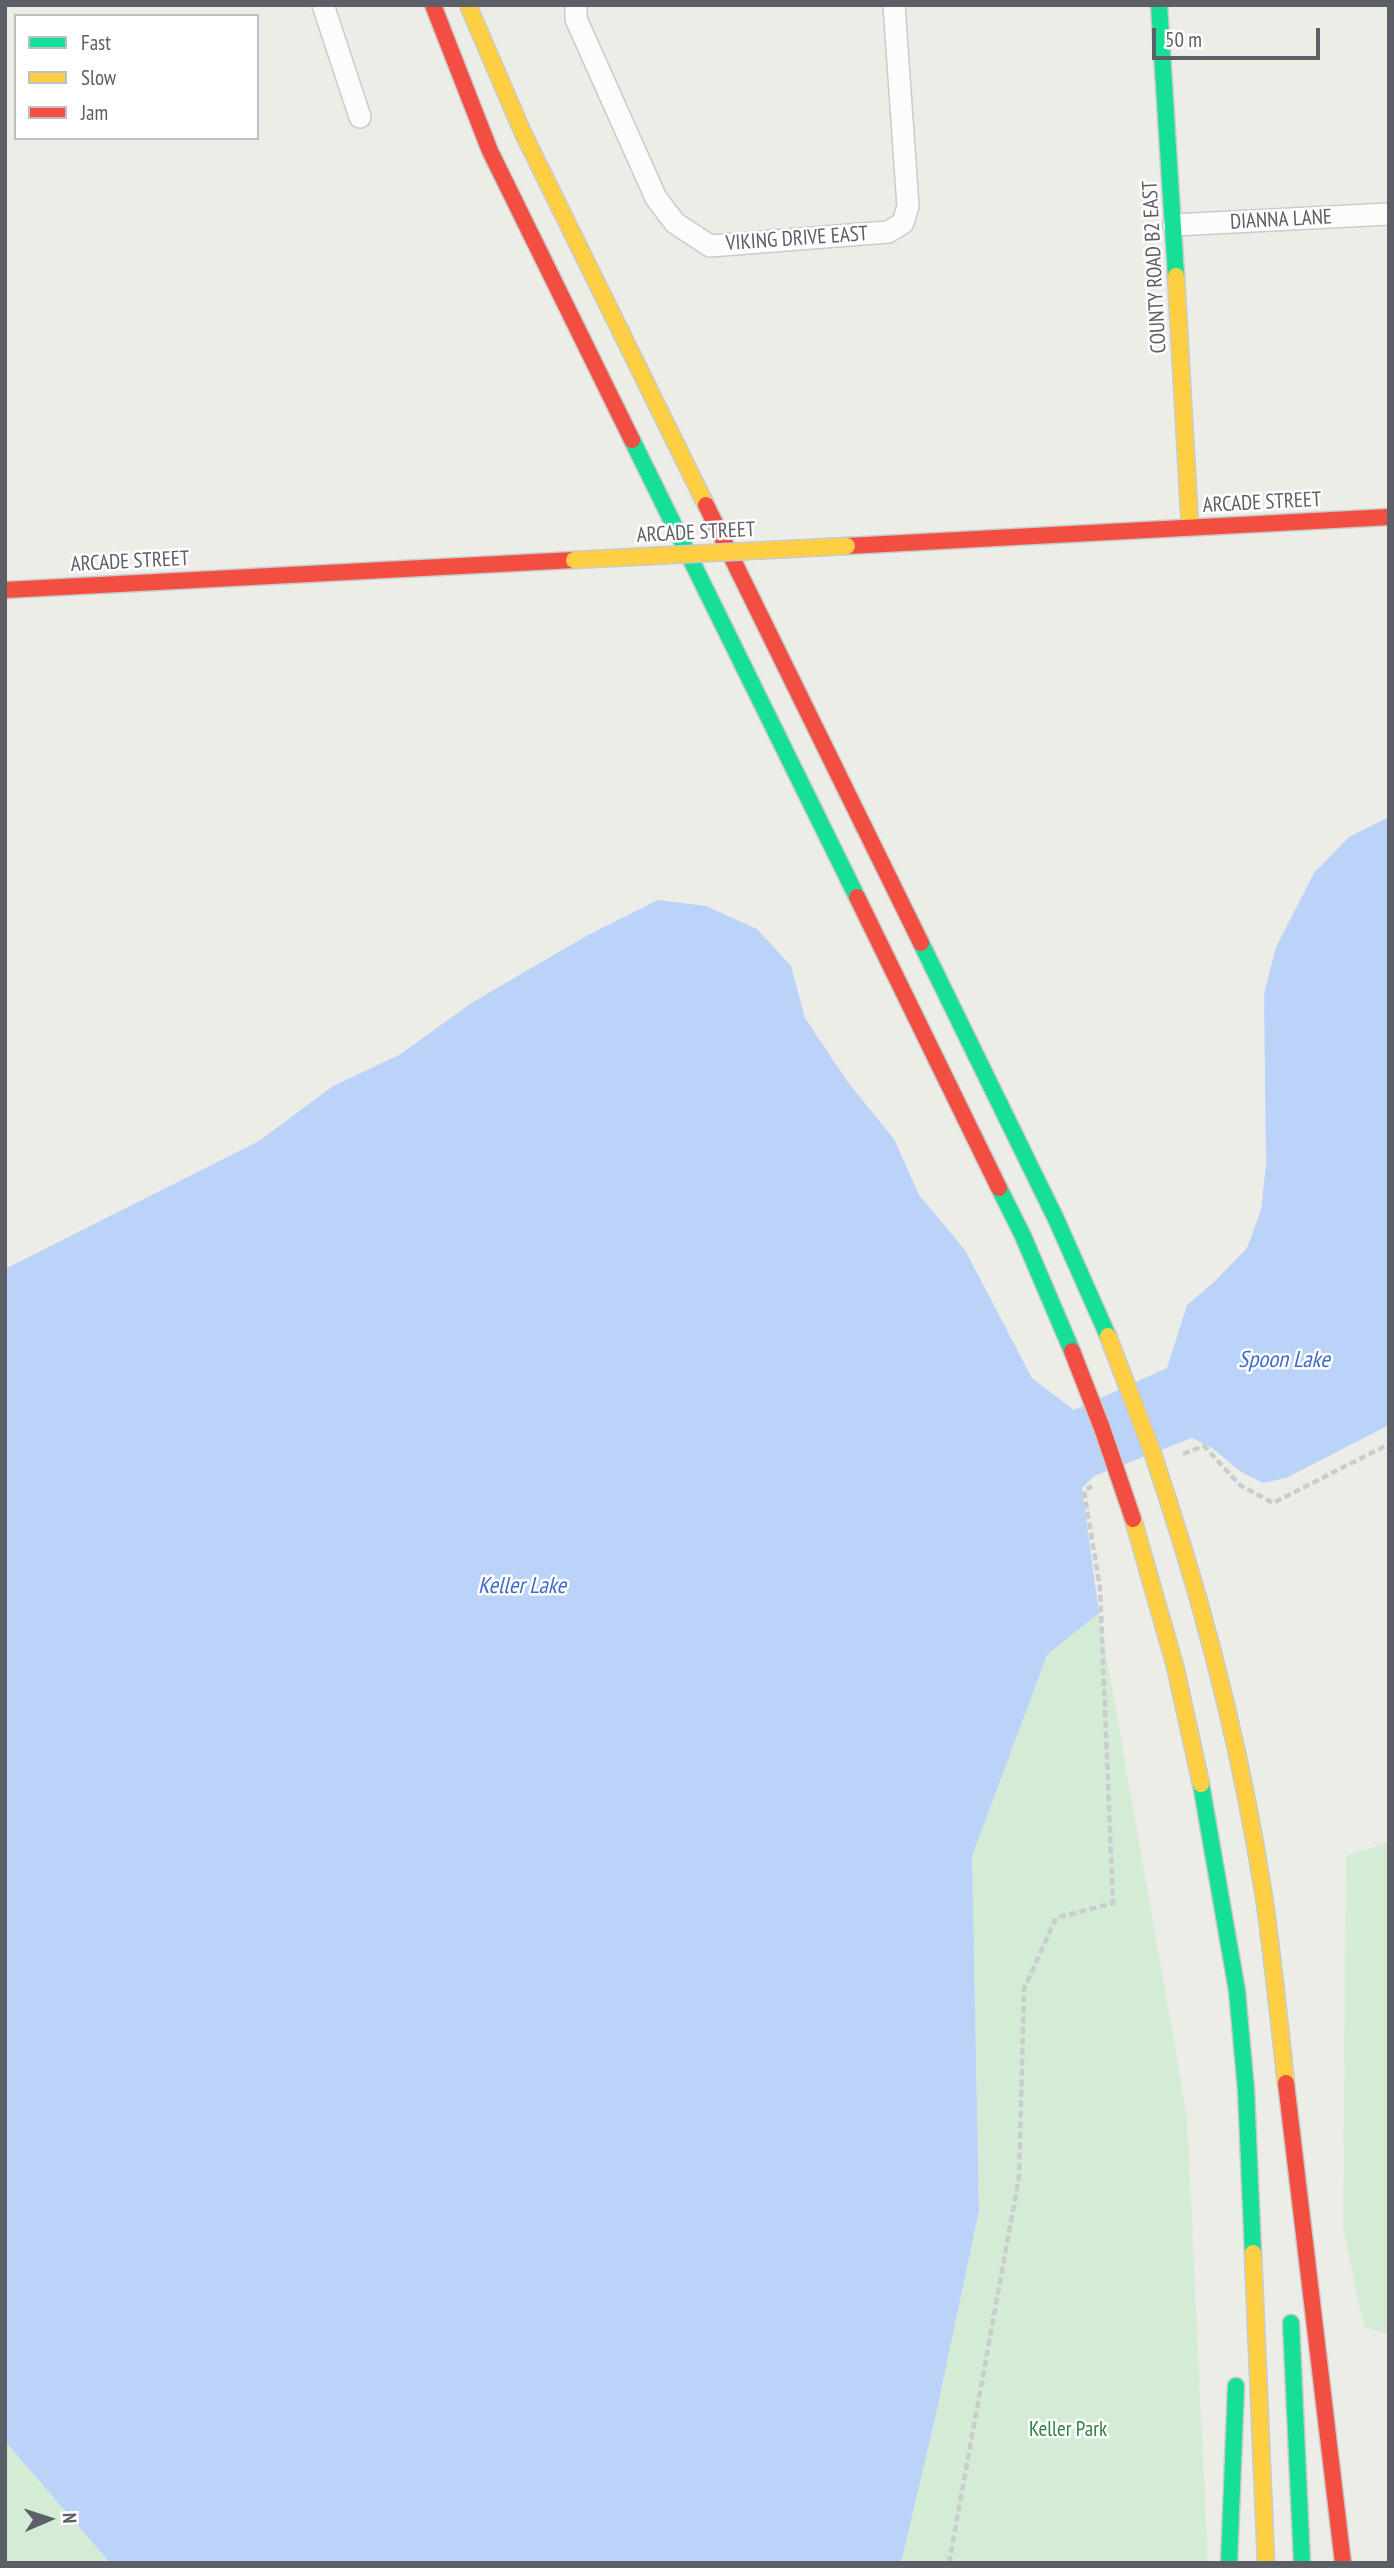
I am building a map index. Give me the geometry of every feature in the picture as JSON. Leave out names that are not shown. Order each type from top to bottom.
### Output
[{"type":"main road","points":[[433,5],[490,151],[1023,1236],[1102,1428],[1133,1519],[1175,1666],[1202,1788],[1237,1991],[1246,2090],[1266,2563]]},
{"type":"main road","points":[[468,5],[523,133],[1056,1219],[1108,1336],[1170,1503],[1224,1692],[1242,1774],[1269,1933],[1343,2563]]},
{"type":"main road","name":"COUNTY ROAD B2 EAST","points":[[1159,5],[1190,527]]},
{"type":"main road","name":"ARCADE STREET","points":[[5,590],[1389,517]]},
{"type":"main road","points":[[1269,1933],[1286,2216]]},
{"type":"main road","points":[[1238,2298],[1246,2090]]},
{"type":"main road","points":[[1290,2313],[1302,2563]]},
{"type":"main road","points":[[1230,2563],[1236,2368]]},
{"type":"street","points":[[323,5],[360,117]]},
{"type":"street","name":"VIKING DRIVE EAST","points":[[576,5],[576,19],[656,198],[675,223],[710,246],[888,232],[903,223],[908,206],[894,5]]},
{"type":"street","name":"DIANNA LANE","points":[[1174,225],[1389,214]]},
{"type":"path","points":[[1204,1446],[1240,1485],[1273,1503],[1389,1444]]},
{"type":"path","points":[[949,2563],[1019,2177],[1024,1989],[1056,1918],[1113,1903],[1100,1588],[1084,1491],[1096,1484]]},
{"type":"green space","name":"Keller Park","points":[[1099,1613],[1187,2116],[1208,2563],[901,2563],[979,2211],[972,1856],[1047,1655]]},
{"type":"green space","points":[[1389,1842],[1389,2334],[1364,2327],[1343,2228],[1346,1856]]},
{"type":"green space","points":[[5,2441],[110,2563],[5,2563]]},
{"type":"water","name":"Keller Lake","points":[[1389,819],[1389,1425],[1286,1478],[1263,1483],[1241,1472],[1212,1448],[1192,1438],[1094,1476],[1082,1488],[1099,1613],[1047,1655],[972,1856],[979,2211],[901,2563],[110,2563],[5,2441],[5,1269],[259,1141],[333,1086],[399,1055],[473,1002],[588,935],[658,900],[706,906],[757,929],[791,966],[805,1018],[847,1081],[894,1139],[919,1195],[965,1250],[1032,1378],[1074,1410],[1167,1368],[1187,1305],[1247,1248],[1261,1210],[1266,1165],[1264,994],[1276,947],[1314,873],[1349,837]]},
{"type":"traffic: fast","points":[[1159,5],[1176,276]]},
{"type":"traffic: fast","points":[[632,440],[857,897]]},
{"type":"traffic: fast","points":[[921,943],[1056,1219],[1108,1336]]},
{"type":"traffic: fast","points":[[999,1188],[1023,1236],[1072,1351]]},
{"type":"traffic: fast","points":[[1201,1784],[1237,1991],[1246,2090],[1253,2253]]},
{"type":"traffic: fast","points":[[1291,2323],[1302,2563]]},
{"type":"traffic: fast","points":[[1229,2563],[1236,2386]]},
{"type":"traffic: slow","points":[[468,5],[523,133],[706,505]]},
{"type":"traffic: slow","points":[[1176,276],[1190,528]]},
{"type":"traffic: slow","points":[[574,560],[847,546]]},
{"type":"traffic: slow","points":[[1108,1336],[1169,1503]]},
{"type":"traffic: slow","points":[[1169,1503],[1199,1600],[1236,1747],[1267,1920],[1286,2083]]},
{"type":"traffic: slow","points":[[1133,1519],[1175,1666],[1201,1784]]},
{"type":"traffic: slow","points":[[1253,2253],[1266,2563]]},
{"type":"traffic: jam","points":[[433,5],[490,151],[632,440]]},
{"type":"traffic: jam","points":[[706,505],[921,943]]},
{"type":"traffic: jam","points":[[847,546],[1389,517]]},
{"type":"traffic: jam","points":[[5,590],[574,560]]},
{"type":"traffic: jam","points":[[857,897],[999,1188]]},
{"type":"traffic: jam","points":[[1072,1351],[1133,1519]]},
{"type":"traffic: jam","points":[[1286,2083],[1343,2563]]},
{"type":"water label","name":"Spoon Lake","points":[[1284,1360]]}]
